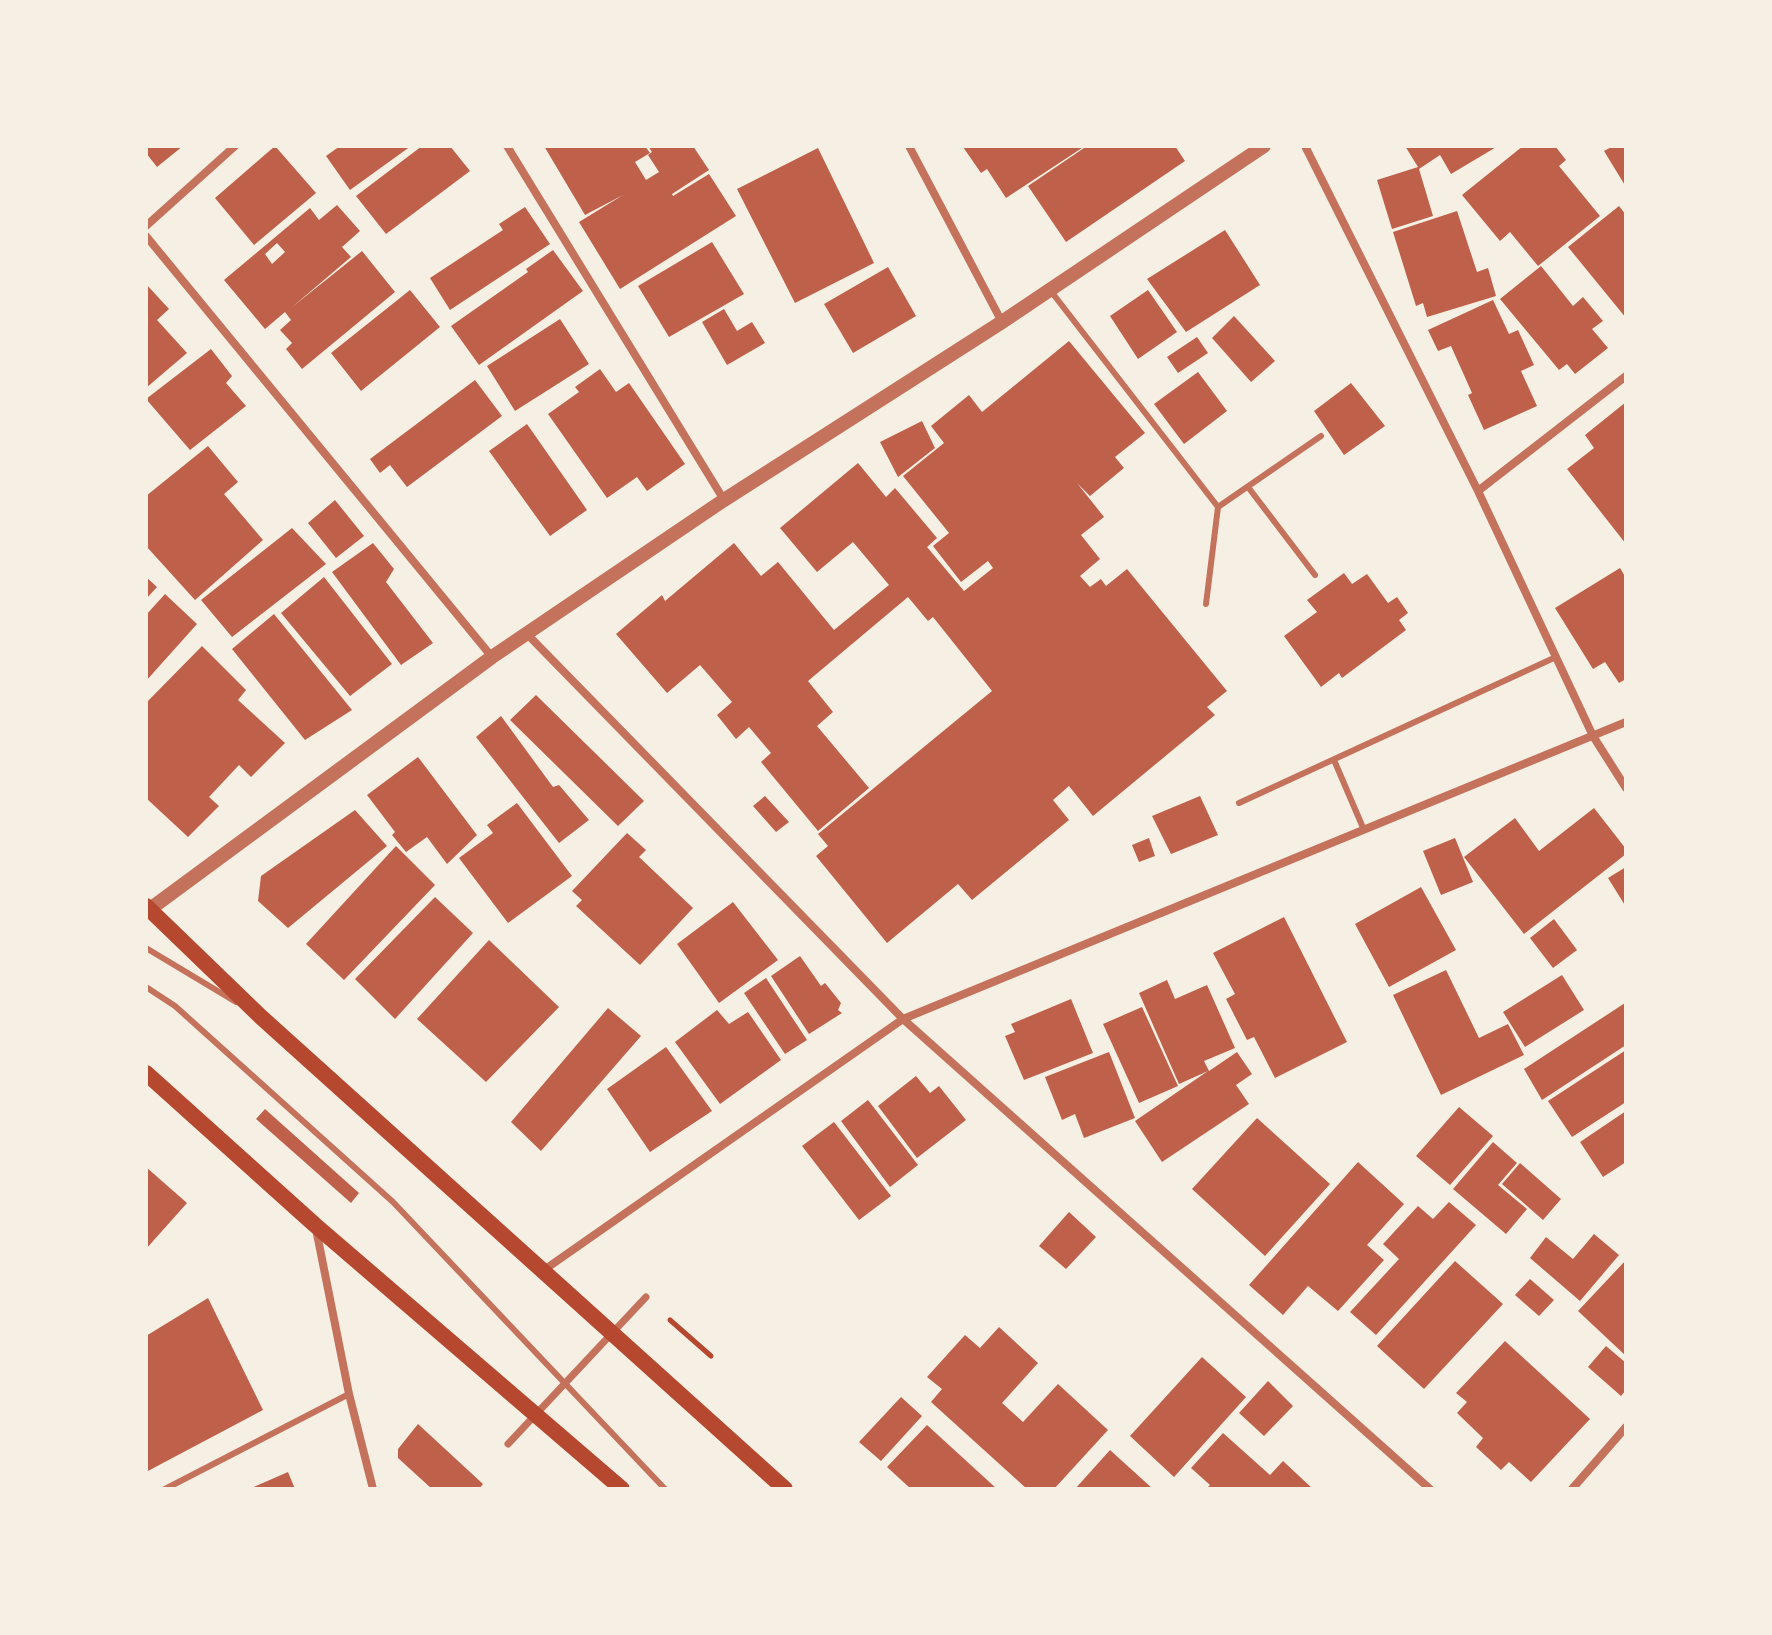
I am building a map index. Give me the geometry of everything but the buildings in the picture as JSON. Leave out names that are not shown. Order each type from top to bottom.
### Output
[{"type":"main road","points":[[147,909],[261,1017],[785,1489]]},
{"type":"main road","points":[[146,1073],[315,1225],[622,1489]]},
{"type":"street","points":[[146,226],[235,146]]},
{"type":"street","points":[[507,146],[724,500]]},
{"type":"street","points":[[909,146],[1002,322]]},
{"type":"street","points":[[147,909],[492,657],[724,500],[1002,322],[1264,146]]},
{"type":"street","points":[[1305,146],[1478,491],[1593,736],[1626,788]]},
{"type":"street","points":[[146,236],[492,657]]},
{"type":"street","points":[[1478,491],[1626,376]]},
{"type":"street","points":[[527,634],[903,1019],[1430,1489]]},
{"type":"street","points":[[544,1270],[903,1019],[1626,722]]},
{"type":"street","points":[[315,1225],[349,1394],[373,1489]]},
{"type":"street","points":[[508,1444],[646,1297]]},
{"type":"street","points":[[1572,1489],[1626,1427]]},
{"type":"lane","points":[[1050,290],[1218,507],[1206,604]]},
{"type":"lane","points":[[1218,507],[1321,436]]},
{"type":"lane","points":[[1248,487],[1315,575]]},
{"type":"lane","points":[[1239,803],[1556,657]]},
{"type":"lane","points":[[1334,760],[1364,830]]},
{"type":"lane","points":[[146,948],[261,1017]]},
{"type":"lane","points":[[146,987],[175,1006],[393,1202],[665,1489]]},
{"type":"lane","points":[[165,1489],[349,1394]]},
{"type":"path","points":[[646,1297],[711,1356]]}]
